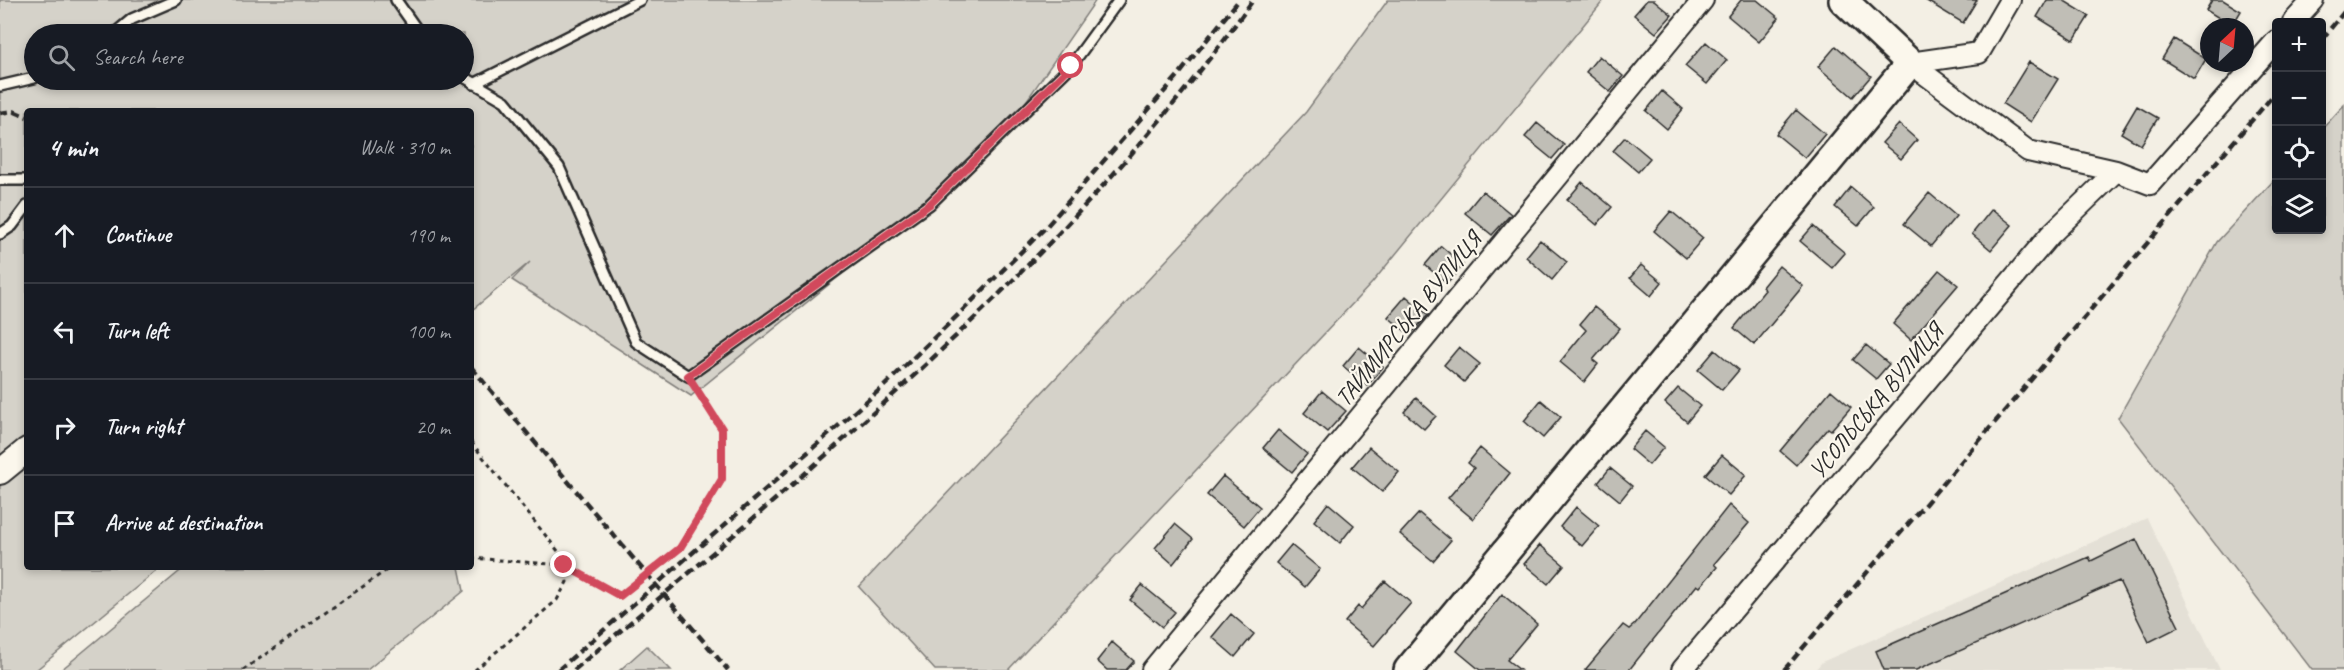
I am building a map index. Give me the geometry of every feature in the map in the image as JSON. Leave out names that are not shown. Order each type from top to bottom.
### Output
[{"type":"main road","points":[[1408,670],[1910,63],[1843,0]]},
{"type":"street","name":"ТАЙМИРСЬКА ВУЛИЦЯ","points":[[1156,669],[1703,0]]},
{"type":"street","points":[[1910,63],[1978,53],[2010,0]]},
{"type":"street","points":[[2297,18],[2313,0]]},
{"type":"street","points":[[1910,63],[2028,151],[2116,171],[2150,184],[2272,47]]},
{"type":"street","name":"УСОЛЬСЬКА ВУЛИЦЯ","points":[[1682,670],[2050,235],[2116,171]]},
{"type":"street","points":[[0,472],[24,452]]},
{"type":"lane","points":[[126,24],[132,19],[176,0]]},
{"type":"lane","points":[[396,0],[413,24]]},
{"type":"lane","points":[[474,84],[640,0]]},
{"type":"lane","points":[[474,84],[505,102],[559,167],[636,342],[688,376],[930,204],[1071,66],[1119,0]]},
{"type":"lane","points":[[0,86],[24,80]]},
{"type":"lane","points":[[0,180],[24,180]]},
{"type":"lane","points":[[0,234],[12,226],[24,210]]},
{"type":"path","points":[[474,558],[564,565],[620,596],[680,548],[722,479],[722,429],[688,376]]},
{"type":"path","points":[[474,446],[562,556],[567,582],[557,600],[475,670]]},
{"type":"path","points":[[243,670],[387,570]]},
{"type":"shaded area","points":[[0,0],[1096,0],[989,155],[691,396],[512,280],[530,262],[474,309],[474,108],[24,108],[24,570],[157,570],[36,670],[0,670]]},
{"type":"shaded area","points":[[1388,0],[1604,0],[1372,283],[1008,670],[935,670],[859,587],[1306,112]]},
{"type":"shaded area","points":[[2344,105],[2344,670],[2312,670],[2118,418],[2217,242],[2272,182],[2272,234],[2326,234],[2326,125]]},
{"type":"shaded area","points":[[2147,518],[2220,670],[1815,670],[1822,662]]},
{"type":"shaded area","points":[[181,570],[460,570],[464,591],[367,670],[61,670]]},
{"type":"shaded area","points":[[647,646],[671,670],[620,670]]},
{"type":"building","points":[[1647,0],[1654,0],[1672,15],[1656,33],[1634,15]]},
{"type":"building","points":[[1741,0],[1757,0],[1779,18],[1759,42],[1728,16]]},
{"type":"building","points":[[1925,0],[1977,0],[1963,23]]},
{"type":"building","points":[[2047,0],[2063,0],[2089,16],[2074,40],[2037,17]]},
{"type":"building","points":[[2212,0],[2223,0],[2241,11],[2237,18],[2219,18],[2206,10]]},
{"type":"building","points":[[2174,39],[2200,55],[2200,69],[2194,79],[2162,59]]},
{"type":"building","points":[[1706,42],[1727,60],[1707,84],[1685,66]]},
{"type":"building","points":[[1836,46],[1871,76],[1853,97],[1818,67]]},
{"type":"building","points":[[1599,56],[1623,76],[1610,92],[1586,72]]},
{"type":"building","points":[[2029,62],[2058,79],[2031,122],[2003,104]]},
{"type":"building","points":[[1662,91],[1683,109],[1667,129],[1646,111]]},
{"type":"building","points":[[2137,106],[2158,118],[2141,145],[2121,133]]},
{"type":"building","points":[[1796,110],[1825,134],[1805,158],[1776,134]]},
{"type":"building","points":[[1537,123],[1564,145],[1552,159],[1525,137]]},
{"type":"building","points":[[1899,124],[1917,140],[1901,159],[1882,143]]},
{"type":"building","points":[[1625,137],[1650,158],[1638,172],[1613,151]]},
{"type":"building","points":[[1582,182],[1612,207],[1597,225],[1567,200]]},
{"type":"building","points":[[1851,187],[1874,207],[1858,226],[1835,207]]},
{"type":"building","points":[[1483,191],[1511,214],[1492,235],[1465,213]]},
{"type":"building","points":[[1929,193],[1956,216],[1931,246],[1904,224]]},
{"type":"building","points":[[1992,209],[2012,225],[1991,250],[1972,234]]},
{"type":"building","points":[[1671,211],[1703,238],[1686,258],[1654,231]]},
{"type":"building","points":[[1813,226],[1845,253],[1832,268],[1800,241]]},
{"type":"building","points":[[1540,240],[1567,262],[1552,280],[1526,257]]},
{"type":"building","points":[[1441,246],[1463,265],[1447,284],[1425,265]]},
{"type":"building","points":[[1641,265],[1662,282],[1651,296],[1630,278]]},
{"type":"building","points":[[1779,266],[1803,286],[1754,345],[1734,328],[1765,290],[1762,287]]},
{"type":"building","points":[[1939,270],[1958,285],[1911,340],[1893,324]]},
{"type":"building","points":[[1406,296],[1428,315],[1410,335],[1388,317]]},
{"type":"building","points":[[1594,307],[1620,328],[1593,360],[1598,364],[1584,382],[1560,362],[1586,330],[1580,324]]},
{"type":"building","points":[[1866,345],[1889,364],[1876,379],[1853,360]]},
{"type":"building","points":[[1359,347],[1383,367],[1367,386],[1343,366]]},
{"type":"building","points":[[1459,347],[1480,364],[1464,382],[1444,365]]},
{"type":"building","points":[[1715,350],[1739,370],[1722,390],[1698,370]]},
{"type":"building","points":[[1678,388],[1700,406],[1687,422],[1665,403]]},
{"type":"building","points":[[1831,390],[1851,407],[1831,430],[1828,428],[1796,465],[1780,451]]},
{"type":"building","points":[[1322,391],[1346,411],[1327,432],[1304,413]]},
{"type":"building","points":[[1416,398],[1436,416],[1424,429],[1404,412]]},
{"type":"building","points":[[1541,400],[1561,417],[1543,438],[1524,421]]},
{"type":"building","points":[[1278,430],[1307,454],[1292,472],[1263,448]]},
{"type":"building","points":[[1645,431],[1664,447],[1649,465],[1630,449]]},
{"type":"building","points":[[1369,447],[1399,472],[1382,492],[1352,467]]},
{"type":"building","points":[[1480,448],[1510,473],[1473,519],[1448,498],[1474,468],[1468,463]]},
{"type":"building","points":[[1722,455],[1746,475],[1729,495],[1705,475]]},
{"type":"building","points":[[1610,468],[1632,486],[1620,501],[1598,483]]},
{"type":"building","points":[[1223,476],[1260,507],[1244,526],[1207,495]]},
{"type":"building","points":[[1328,503],[1354,525],[1340,543],[1314,521]]},
{"type":"building","points":[[1729,505],[1749,523],[1714,564],[1717,567],[1700,587],[1697,585],[1629,670],[1585,670],[1623,625],[1629,629],[1635,624]]},
{"type":"building","points":[[1576,507],[1599,526],[1582,546],[1560,527]]},
{"type":"building","points":[[1419,513],[1451,540],[1433,561],[1400,534]]},
{"type":"building","points":[[1175,524],[1193,539],[1173,564],[1155,548]]},
{"type":"building","points":[[2136,539],[2179,627],[2149,642],[2119,581],[1916,670],[1884,670],[1876,651],[2089,557],[2091,561]]},
{"type":"building","points":[[1291,545],[1320,569],[1305,587],[1276,563]]},
{"type":"building","points":[[1540,545],[1564,565],[1548,584],[1524,564]]},
{"type":"building","points":[[1385,581],[1411,603],[1374,646],[1345,622],[1358,606],[1361,609]]},
{"type":"building","points":[[1142,585],[1175,612],[1162,627],[1130,600]]},
{"type":"building","points":[[1502,594],[1537,624],[1507,660],[1520,670],[1480,670],[1457,651]]},
{"type":"building","points":[[1231,614],[1254,634],[1235,657],[1212,637]]},
{"type":"building","points":[[1112,642],[1134,661],[1126,670],[1107,670],[1097,661]]},
{"type":"railway","points":[[558,670],[884,386],[961,312],[1046,227],[1177,77],[1239,0]]},
{"type":"railway","points":[[574,670],[847,436],[935,356],[1021,272],[1103,186],[1181,95],[1253,0]]},
{"type":"railway","points":[[2326,34],[2344,12]]},
{"type":"railway","points":[[1784,670],[2272,97]]},
{"type":"railway","points":[[0,113],[13,111],[24,116]]},
{"type":"railway","points":[[474,371],[728,670]]},
{"type":"route","points":[[564,565],[620,596],[680,548],[722,479],[722,429],[688,376],[930,204],[1071,66]]}]
